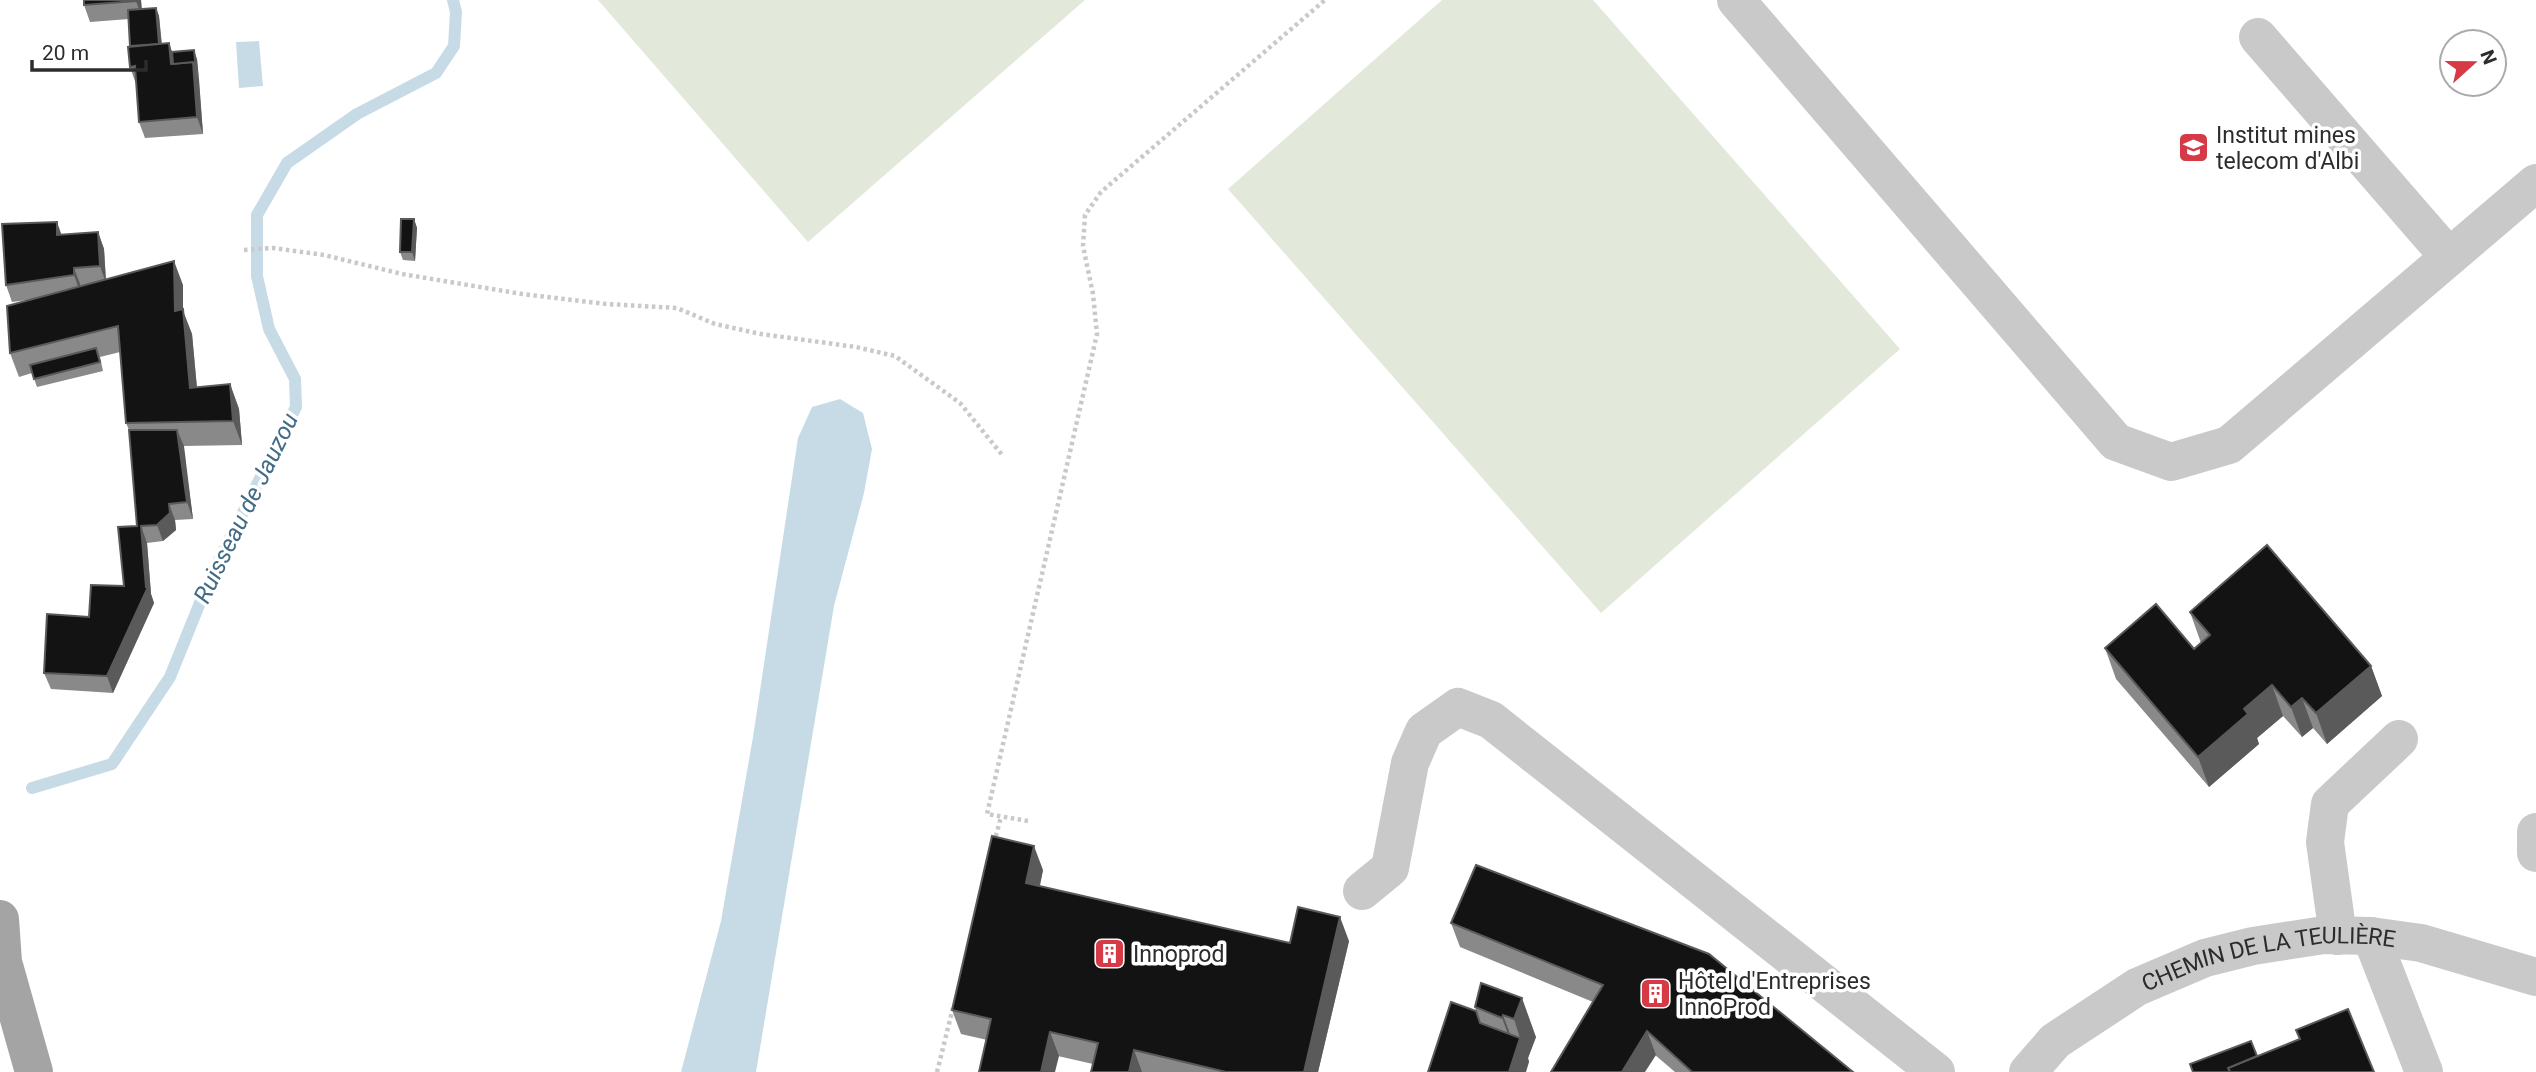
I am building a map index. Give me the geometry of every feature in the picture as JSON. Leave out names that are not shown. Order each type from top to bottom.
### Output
[{"type":"main road","points":[[0,919],[3,962],[34,1072]]},
{"type":"street","points":[[1736,0],[2116,442],[2171,462],[2229,445],[2536,183]]},
{"type":"street","points":[[2258,37],[2449,257]]},
{"type":"street","points":[[1362,891],[1390,869],[1410,763],[1424,731],[1458,707],[1491,720],[1936,1072]]},
{"type":"street","points":[[2399,739],[2330,804],[2325,842],[2355,936],[2424,1072]]},
{"type":"street","points":[[2536,832],[2536,853]]},
{"type":"street","name":"CHEMIN DE LA TEULIÈRE","points":[[2028,1072],[2055,1041],[2137,987],[2206,958],[2241,949],[2324,935],[2355,936],[2421,943],[2536,977]]},
{"type":"path","points":[[1028,821],[987,814],[1097,334],[1093,294],[1083,246],[1085,215],[1101,192],[1325,0]]},
{"type":"path","points":[[244,250],[273,248],[324,255],[402,274],[522,293],[606,304],[677,308],[715,324],[895,356],[960,403],[1003,456]]},
{"type":"path","points":[[994,844],[1001,817]]},
{"type":"path","points":[[937,1072],[954,1005]]},
{"type":"shaded area","points":[[598,0],[1085,0],[808,242]]},
{"type":"shaded area","points":[[1442,0],[1593,0],[1900,349],[1601,613],[1228,189]]},
{"type":"water","points":[[259,41],[263,86],[239,88],[236,42]]},
{"type":"water","points":[[840,399],[863,413],[872,449],[864,493],[834,606],[756,1072],[681,1072],[721,921],[753,737],[798,438],[812,407]]},
{"type":"building","points":[[84,0],[136,0],[136,1],[84,5]]},
{"type":"building","points":[[156,8],[159,44],[130,46],[128,10]]},
{"type":"building","points":[[169,43],[171,64],[193,62],[197,117],[139,122],[135,66],[130,67],[128,47]]},
{"type":"building","points":[[194,50],[196,70],[193,62],[173,64],[172,52]]},
{"type":"building","points":[[401,219],[414,219],[412,252],[400,252]]},
{"type":"building","points":[[57,222],[57,235],[98,232],[100,266],[74,268],[74,275],[6,285],[2,224]]},
{"type":"building","points":[[174,261],[175,311],[183,309],[190,388],[230,384],[233,421],[126,423],[118,326],[10,353],[7,306]]},
{"type":"building","points":[[96,348],[100,362],[34,379],[30,365]]},
{"type":"building","points":[[129,430],[177,430],[187,502],[169,504],[170,513],[157,525],[141,526],[148,587],[107,676],[44,673],[47,614],[89,617],[91,585],[124,586],[118,527],[137,526]]},
{"type":"building","points":[[2267,545],[2371,666],[2316,713],[2302,698],[2291,707],[2272,685],[2244,709],[2248,714],[2198,757],[2105,648],[2156,604],[2194,649],[2210,635],[2190,612]]},
{"type":"building","name":"Innoprod","points":[[992,836],[1034,846],[1026,883],[1290,943],[1298,907],[1340,917],[1304,1072],[1226,1072],[1134,1050],[1129,1072],[1091,1072],[1098,1043],[1050,1032],[1041,1072],[979,1072],[991,1019],[952,1010]]},
{"type":"building","name":"Hôtel d'Entreprises InnoProd","points":[[1476,865],[1709,954],[1853,1072],[1692,1072],[1647,1031],[1622,1072],[1551,1072],[1603,985],[1451,923]]},
{"type":"building","points":[[1481,983],[1522,998],[1514,1019],[1503,1015],[1502,1018],[1475,1007]]},
{"type":"building","points":[[1451,1002],[1476,1011],[1480,1023],[1520,1038],[1509,1072],[1428,1072]]},
{"type":"building","points":[[2348,1009],[2374,1072],[2230,1072],[2228,1068],[2300,1039],[2296,1030]]},
{"type":"building","points":[[2251,1041],[2257,1056],[2228,1068],[2230,1072],[2193,1072],[2190,1064]]},
{"type":"waterway","name":"Ruisseau de Jauzou","points":[[32,788],[112,764],[170,677],[210,578],[296,407],[295,379],[269,329],[257,276],[257,215],[287,163],[357,114],[436,73],[454,46],[456,12],[453,0]]},
{"type":"place","name":"Institut mines telecom d'Albi","points":[[2193,148]]},
{"type":"place","name":"Innoprod","points":[[1110,954]]},
{"type":"place","name":"Hôtel d'Entreprises InnoProd","points":[[1655,994]]}]
